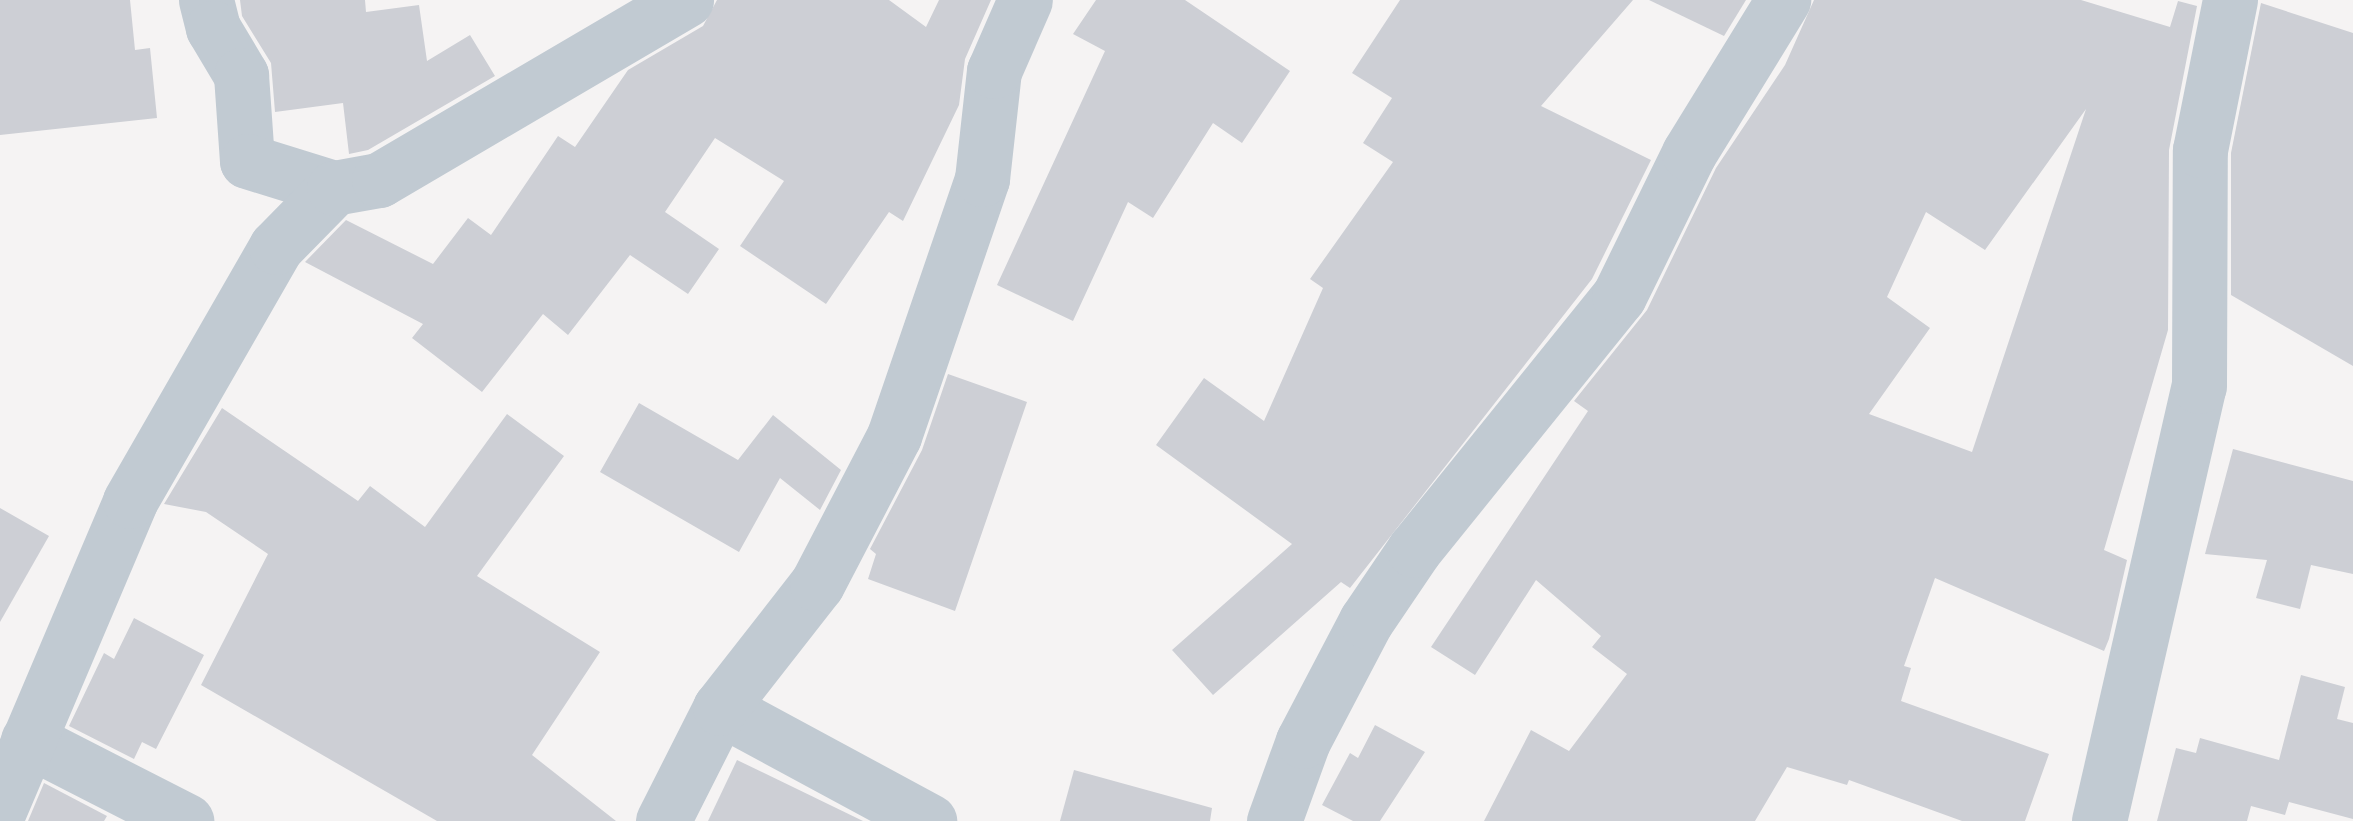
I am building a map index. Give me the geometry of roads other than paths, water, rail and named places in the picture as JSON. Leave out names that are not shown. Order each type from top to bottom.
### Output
[{"type":"street","points":[[206,0],[213,28],[241,75],[248,161],[334,188],[379,180],[686,0]]},
{"type":"street","points":[[662,821],[720,708],[817,584],[894,436],[982,178],[994,71],[1025,0]]},
{"type":"street","points":[[1274,821],[1303,741],[1366,621],[1414,550],[1619,296],[1689,153],[1783,0]]},
{"type":"street","points":[[2099,821],[2199,386],[2200,150],[2230,0]]},
{"type":"street","points":[[0,808],[130,501],[276,247],[334,188]]},
{"type":"street","points":[[720,708],[930,821]]},
{"type":"street","points":[[28,740],[186,821]]}]
